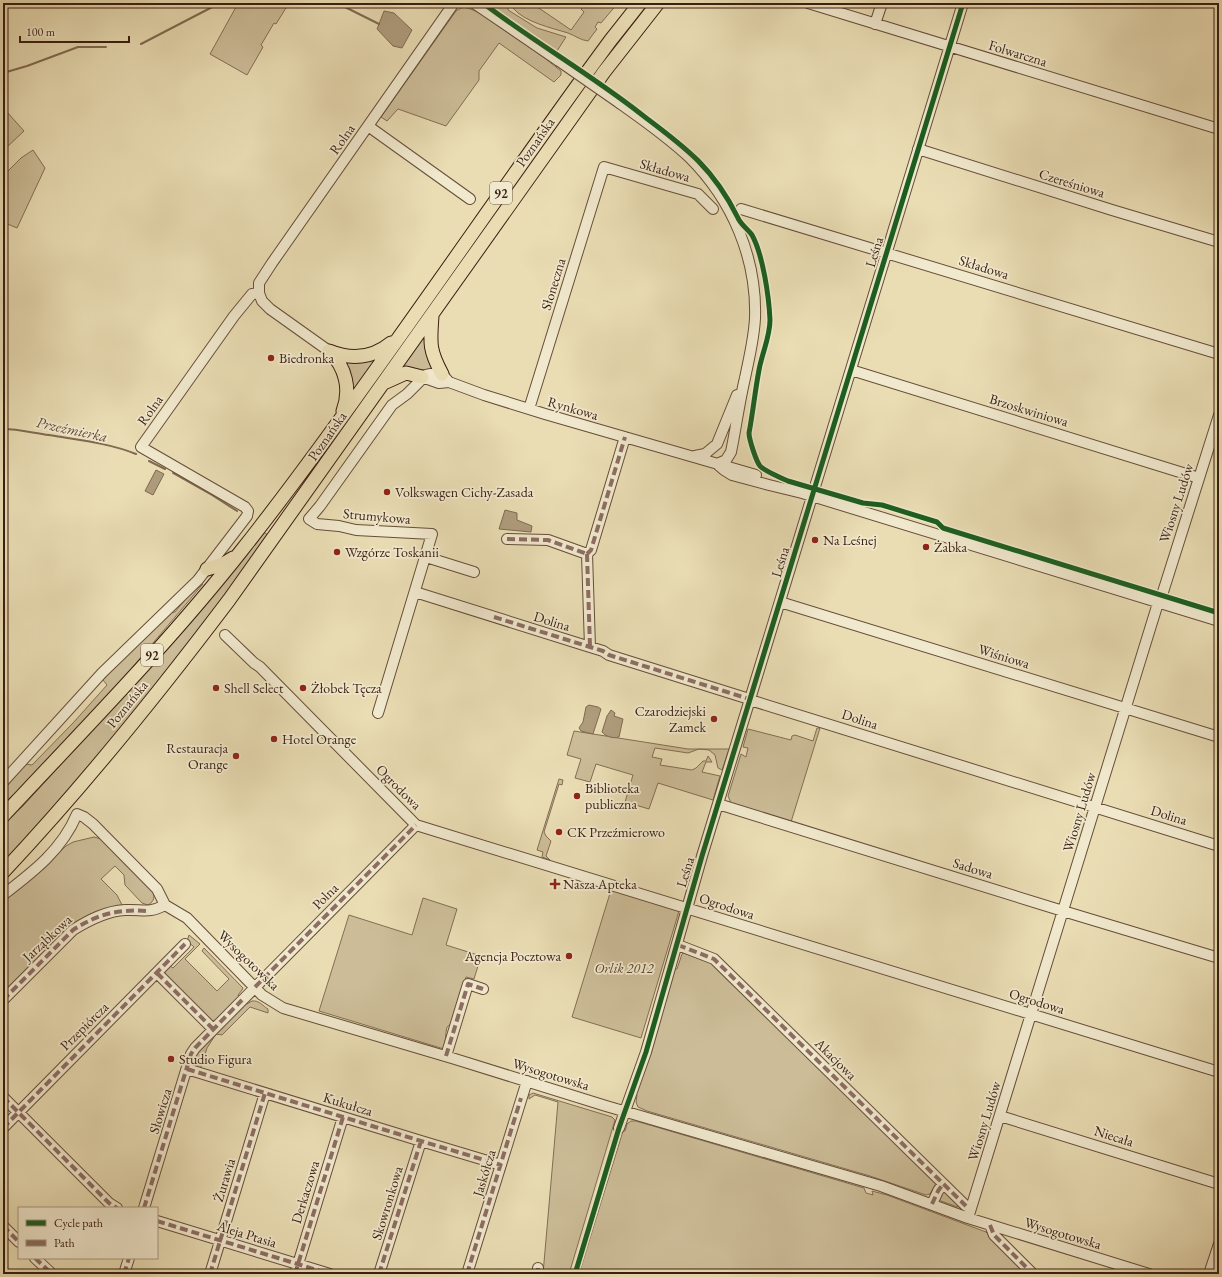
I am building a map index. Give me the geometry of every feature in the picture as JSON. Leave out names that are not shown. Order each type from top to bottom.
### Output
[{"type":"main road","name":"Poznańska","points":[[3,816],[100,714],[189,615],[242,551],[300,476],[580,82],[640,3]]},
{"type":"main road","name":"Poznańska","points":[[3,872],[106,755],[190,652],[261,557],[604,72],[658,3]]},
{"type":"main road","points":[[432,316],[430,336],[431,351],[446,378]]},
{"type":"main road","points":[[329,351],[339,355],[353,357],[370,355],[388,346],[406,327]]},
{"type":"main road","points":[[329,351],[341,367],[345,377],[347,389],[344,407],[336,426]]},
{"type":"main road","points":[[384,383],[404,373],[410,373],[422,377]]},
{"type":"main road","points":[[207,569],[227,562],[242,551]]},
{"type":"street","name":"Rolna","points":[[207,569],[248,515],[248,510],[244,505],[141,447],[234,316],[252,294],[259,293],[261,278],[454,3]]},
{"type":"street","points":[[474,3],[618,102],[664,136],[689,157],[719,193],[734,220],[748,260],[753,284],[755,306],[752,343],[731,452],[726,460],[717,464],[717,453],[720,439]]},
{"type":"street","name":"Folwarczna","points":[[808,3],[1219,129]]},
{"type":"street","points":[[875,24],[882,3]]},
{"type":"street","name":"Leśna","points":[[619,1128],[646,1052],[718,804],[963,3]]},
{"type":"street","points":[[368,126],[470,199]]},
{"type":"street","name":"Czereśniowa","points":[[918,149],[1219,242]]},
{"type":"street","name":"Składowa","points":[[604,166],[698,194],[713,209]]},
{"type":"street","name":"Słoneczna","points":[[529,409],[604,166]]},
{"type":"street","name":"Składowa","points":[[741,209],[885,254],[890,254],[1219,354]]},
{"type":"street","points":[[259,293],[265,305],[329,351]]},
{"type":"street","name":"Brzoskwiniowa","points":[[851,370],[1199,478]]},
{"type":"street","name":"Rynkowa","points":[[422,377],[439,383],[446,378],[529,409],[759,476],[786,485],[802,493]]},
{"type":"street","name":"Strumykowa","points":[[422,377],[416,386],[395,403],[388,411],[310,519],[317,524],[339,526],[356,530],[432,534],[426,557]]},
{"type":"street","points":[[691,456],[705,454],[715,448],[745,378]]},
{"type":"street","name":"Wiosny Ludów","points":[[968,1218],[1125,708],[1219,414]]},
{"type":"street","points":[[590,647],[587,554],[591,550],[625,437]]},
{"type":"street","points":[[731,452],[743,467],[759,476]]},
{"type":"street","name":"Rynkowa","points":[[717,464],[732,475],[813,496],[1219,621]]},
{"type":"street","points":[[506,539],[548,540],[587,554]]},
{"type":"street","points":[[378,713],[426,557],[474,572]]},
{"type":"street","points":[[3,782],[102,673],[198,580],[207,569]]},
{"type":"street","name":"Dolina","points":[[415,592],[590,647],[609,655],[750,700],[1219,846]]},
{"type":"street","name":"Wiśniowa","points":[[780,602],[1219,737]]},
{"type":"street","name":"Ogrodowa","points":[[225,634],[254,663],[260,667],[416,824],[1219,1072]]},
{"type":"street","name":"Sadowa","points":[[718,804],[1219,958]]},
{"type":"street","points":[[3,895],[30,874],[55,851],[64,839],[77,814],[93,824],[157,889],[165,905]]},
{"type":"street","name":"Polna","points":[[255,987],[416,824]]},
{"type":"street","name":"Wysogotowska","points":[[165,905],[187,918],[255,987],[273,1003],[291,1011],[882,1186],[968,1218],[1149,1274]]},
{"type":"street","name":"Jarząbkowa","points":[[3,1000],[73,930],[83,923],[117,911],[151,911],[165,905]]},
{"type":"street","name":"Przepiórcza","points":[[3,1128],[185,944]]},
{"type":"street","name":"Akacjowa","points":[[678,945],[714,959],[966,1206]]},
{"type":"street","points":[[157,973],[213,1029]]},
{"type":"street","points":[[446,1056],[468,984],[483,989]]},
{"type":"street","name":"Słowicza","points":[[144,1207],[187,1069],[195,1048],[255,987]]},
{"type":"street","name":"Kukułcza","points":[[187,1069],[343,1118],[501,1165]]},
{"type":"street","name":"Jaskółcza","points":[[467,1274],[527,1081]]},
{"type":"street","name":"Żurawia","points":[[210,1274],[265,1093]]},
{"type":"street","points":[[3,1097],[109,1203],[115,1207]]},
{"type":"street","name":"Niecała","points":[[1000,1116],[1219,1184]]},
{"type":"street","name":"Derkaczowa","points":[[295,1274],[343,1118]]},
{"type":"street","name":"Skowronkowa","points":[[380,1274],[421,1141]]},
{"type":"street","points":[[932,1204],[938,1191],[944,1184]]},
{"type":"street","name":"Aleja Ptasia","points":[[158,1221],[330,1274]]},
{"type":"street","points":[[990,1225],[994,1235],[1033,1274]]},
{"type":"street","points":[[3,1226],[18,1241]]},
{"type":"street","points":[[1209,1274],[1219,1244]]},
{"type":"street","points":[[36,1259],[52,1274]]},
{"type":"street","points":[[124,1274],[129,1259]]},
{"type":"green space","points":[[244,3],[289,3],[276,24],[274,23],[261,45],[263,47],[247,75],[210,54],[236,7]]},
{"type":"green space","points":[[485,3],[508,3],[508,10],[537,28],[566,37],[557,51]]},
{"type":"green space","points":[[521,3],[533,4],[571,30],[584,12],[581,9],[585,3],[618,3],[601,23],[598,22],[595,27],[597,29],[588,41],[531,21],[513,8],[513,5],[525,8],[528,5]]},
{"type":"green space","points":[[645,3],[653,3],[595,78],[590,74]]},
{"type":"green space","points":[[463,7],[483,15],[561,71],[561,75],[554,82],[499,43],[479,71],[479,80],[446,126],[398,109],[387,121],[381,117],[456,11]]},
{"type":"green space","points":[[3,99],[7,112],[24,131],[7,147],[3,146]]},
{"type":"green space","points":[[33,150],[45,168],[17,228],[3,222],[3,176],[21,158]]},
{"type":"green space","points":[[425,334],[435,371],[401,369]]},
{"type":"green space","points":[[378,356],[353,394],[344,361]]},
{"type":"green space","points":[[262,531],[271,537],[220,606],[96,759],[3,864],[3,824],[23,806],[118,702]]},
{"type":"green space","points":[[203,584],[120,682],[24,785],[3,804],[5,792],[8,790],[5,785],[25,764],[32,765],[107,685],[103,680],[168,613],[175,612],[189,595]]},
{"type":"green space","points":[[817,728],[820,728],[791,822],[731,803],[728,796],[741,754],[746,757],[748,748],[743,747],[748,729],[791,740],[792,736],[795,735],[813,741]]},
{"type":"green space","points":[[574,731],[688,749],[699,749],[688,753],[655,748],[652,757],[662,759],[660,765],[692,770],[703,761],[706,761],[708,756],[712,762],[706,762],[702,772],[720,776],[713,800],[658,783],[649,809],[625,802],[633,775],[596,764],[590,782],[575,778],[581,759],[567,755]]},
{"type":"green space","points":[[699,749],[729,749],[722,770],[718,768],[715,755],[709,750]]},
{"type":"green space","points":[[559,779],[563,780],[562,785],[559,784],[544,832],[551,841],[546,856],[550,860],[542,857],[543,852],[537,850]]},
{"type":"green space","points":[[94,837],[101,839],[152,890],[154,894],[153,900],[148,905],[142,903],[125,885],[124,875],[115,866],[101,879],[117,895],[122,905],[120,907],[93,914],[3,995],[3,900],[39,871],[66,846],[73,842]]},
{"type":"green space","name":"Orlik 2012","points":[[611,890],[679,911],[641,1038],[572,1017]]},
{"type":"green space","points":[[423,898],[457,909],[446,945],[481,956],[474,979],[466,977],[451,1024],[447,1027],[444,1049],[319,1011],[349,915],[412,935]]},
{"type":"green space","points":[[189,935],[200,944],[185,959],[217,991],[229,979],[202,951],[204,948],[243,988],[238,995],[240,998],[215,1021],[210,1020],[165,975],[165,971],[169,965],[173,968],[194,947],[187,941]]},
{"type":"green space","points":[[683,953],[711,963],[936,1183],[930,1194],[926,1195],[870,1176],[647,1111],[638,1107],[636,1102],[637,1095],[635,1093],[649,1057],[675,969],[677,969]]},
{"type":"green space","points":[[252,1001],[257,1001],[268,1009],[268,1013],[250,1007],[222,1035],[216,1034],[207,1048],[200,1070],[196,1067],[194,1061],[198,1048],[244,1002],[247,1004]]},
{"type":"green space","points":[[533,1093],[612,1117],[615,1120],[569,1274],[543,1274],[558,1102],[535,1095],[529,1099],[529,1095]]},
{"type":"green space","points":[[631,1121],[636,1121],[864,1188],[866,1193],[873,1195],[872,1191],[887,1195],[986,1232],[1028,1274],[579,1274],[623,1131],[625,1131],[627,1124]]},
{"type":"green space","points":[[944,1191],[963,1207],[958,1207],[938,1200]]},
{"type":"shaded area","points":[[384,11],[394,13],[412,30],[402,48],[393,46],[377,29]]},
{"type":"shaded area","points":[[156,470],[164,474],[153,495],[145,491]]},
{"type":"shaded area","points":[[505,510],[517,513],[517,520],[532,526],[531,532],[499,529]]},
{"type":"shaded area","points":[[589,705],[601,709],[593,734],[581,731],[579,728],[583,722],[586,707]]},
{"type":"shaded area","points":[[611,710],[615,713],[614,716],[623,719],[619,737],[614,738],[605,735],[602,732],[607,716]]},
{"type":"waterway","points":[[141,44],[220,3]]},
{"type":"waterway","points":[[337,3],[379,24]]},
{"type":"waterway","points":[[3,73],[27,66],[78,47],[106,47]]},
{"type":"waterway","name":"Przeźmierka","points":[[3,429],[20,430],[93,442],[136,454]]},
{"type":"waterway","name":"Przeźmierka","points":[[149,461],[165,469]]},
{"type":"waterway","name":"Przeźmierka","points":[[173,473],[237,511]]},
{"type":"marked path","points":[[587,554],[591,550],[625,437]]},
{"type":"marked path","points":[[507,539],[548,540],[587,554]]},
{"type":"marked path","points":[[587,554],[590,647]]},
{"type":"marked path","points":[[494,617],[603,651],[609,655],[750,700]]},
{"type":"marked path","points":[[255,987],[416,825]]},
{"type":"marked path","points":[[3,1000],[73,930],[99,916],[126,911],[147,911]]},
{"type":"marked path","points":[[3,1128],[185,944]]},
{"type":"marked path","points":[[678,945],[714,959],[966,1206]]},
{"type":"marked path","points":[[157,973],[213,1029]]},
{"type":"marked path","points":[[446,1056],[468,984],[483,989]]},
{"type":"marked path","points":[[144,1207],[191,1054],[195,1048],[242,1000]]},
{"type":"marked path","points":[[187,1069],[501,1165]]},
{"type":"marked path","points":[[210,1274],[265,1093]]},
{"type":"marked path","points":[[3,1097],[109,1203],[115,1207]]},
{"type":"marked path","points":[[467,1274],[521,1098]]},
{"type":"marked path","points":[[295,1274],[343,1117]]},
{"type":"marked path","points":[[379,1274],[421,1141]]},
{"type":"marked path","points":[[932,1204],[943,1184]]},
{"type":"marked path","points":[[158,1221],[330,1274]]},
{"type":"marked path","points":[[990,1225],[994,1235],[1033,1274]]},
{"type":"marked path","points":[[3,1226],[18,1241]]},
{"type":"marked path","points":[[36,1259],[52,1274]]},
{"type":"marked path","points":[[124,1274],[129,1259]]},
{"type":"marked path","points":[[538,1268],[538,1274]]},
{"type":"cycle path","points":[[483,3],[622,99],[697,159],[708,171],[728,200],[739,220],[752,235],[759,253],[767,288],[770,320],[769,333],[759,370],[749,433],[755,455],[762,468],[788,481],[863,503],[882,505],[937,522],[943,528],[1219,613]]},
{"type":"cycle path","points":[[575,1274],[619,1128],[646,1052],[702,856],[963,3]]},
{"type":"place","name":"Biedronka","points":[[271,358]]},
{"type":"place","name":"Volkswagen Cichy-Zasada","points":[[387,492]]},
{"type":"place","name":"Na Leśnej","points":[[815,540]]},
{"type":"place","name":"Żabka","points":[[926,547]]},
{"type":"place","name":"Wzgórze Toskanii","points":[[337,552]]},
{"type":"place","name":"Shell Select","points":[[216,688]]},
{"type":"place","name":"Żłobek Tęcza","points":[[303,688]]},
{"type":"place","name":"Czarodziejski Zamek","points":[[714,719]]},
{"type":"place","name":"Hotel Orange","points":[[274,739]]},
{"type":"place","name":"Restauracja Orange","points":[[236,756]]},
{"type":"place","name":"Biblioteka publiczna","points":[[577,796]]},
{"type":"place","name":"CK Przeźmierowo","points":[[559,832]]},
{"type":"place","name":"Nasza Apteka","points":[[555,884]]},
{"type":"place","name":"Agencja Pocztowa","points":[[569,956]]},
{"type":"place","name":"Studio Figura","points":[[171,1059]]}]
